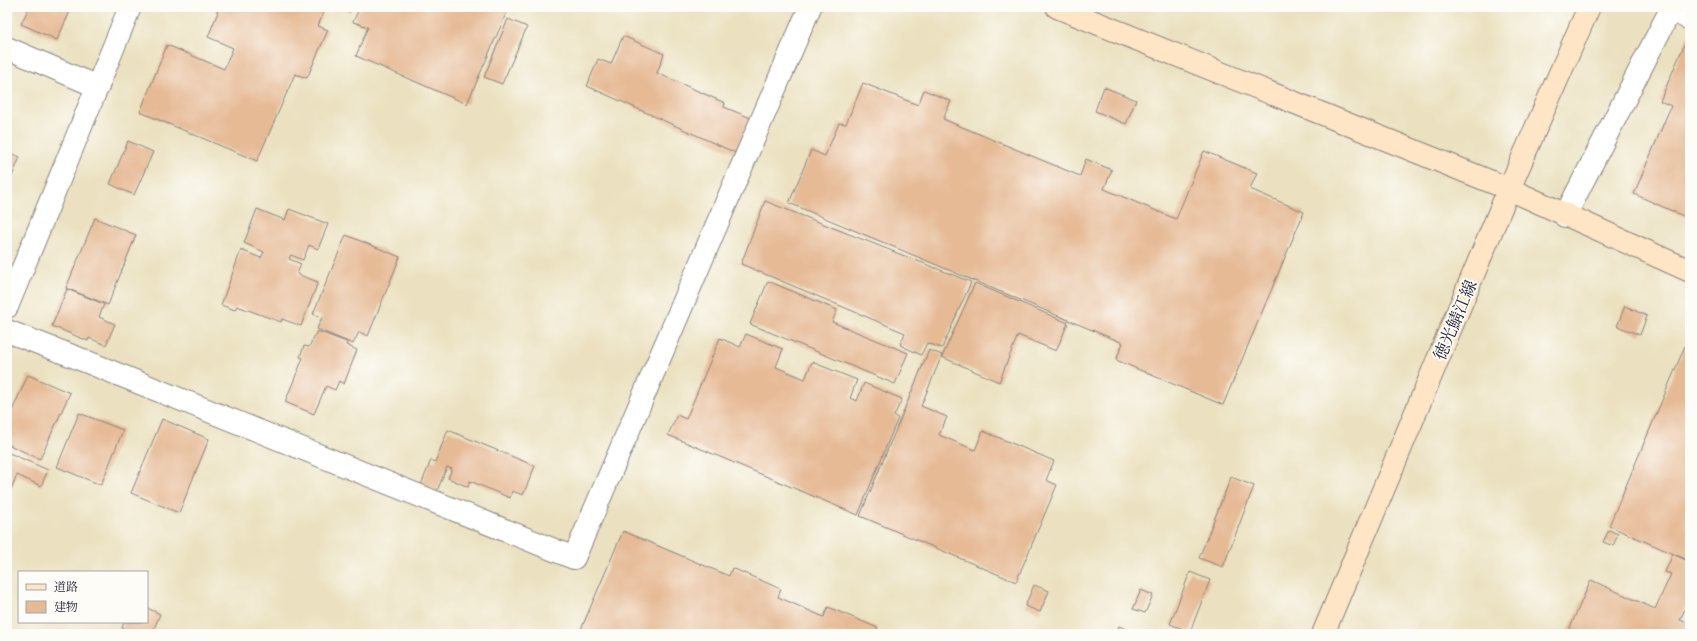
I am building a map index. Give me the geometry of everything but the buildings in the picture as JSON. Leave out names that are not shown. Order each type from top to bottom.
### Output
[{"type":"street","points":[[7,307],[130,7]]},
{"type":"street","points":[[7,331],[574,558],[810,7]]},
{"type":"street","points":[[1057,7],[1509,190],[1690,271]]},
{"type":"street","name":"徳光鯖江線","points":[[1324,634],[1509,190],[1589,7]]},
{"type":"street","points":[[1565,216],[1678,12]]},
{"type":"street","points":[[7,48],[98,87]]}]
